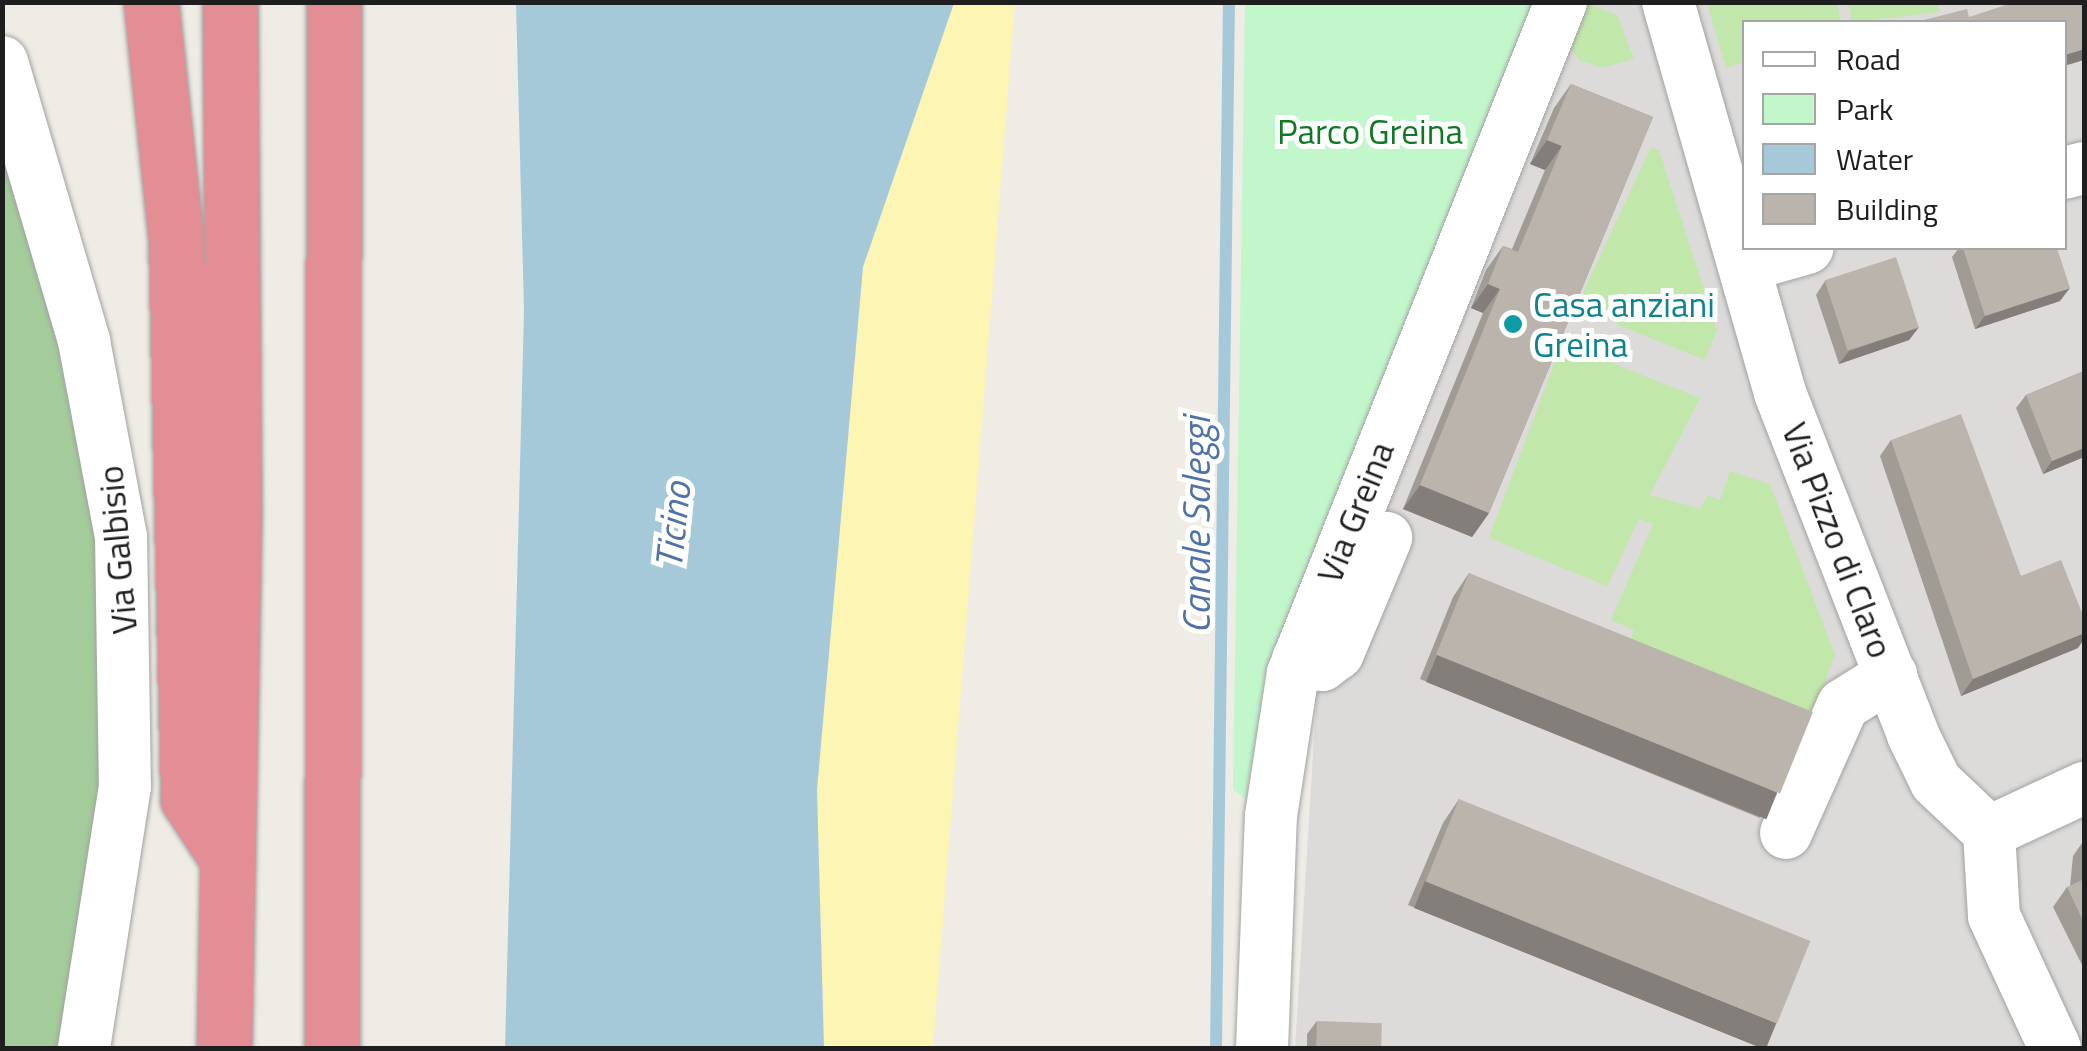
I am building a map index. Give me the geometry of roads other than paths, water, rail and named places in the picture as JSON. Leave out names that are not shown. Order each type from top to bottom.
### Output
[{"type":"highway","points":[[151,2],[176,239],[188,799],[226,857]]},
{"type":"highway","points":[[224,1048],[230,2]]},
{"type":"highway","points":[[332,1048],[334,2]]},
{"type":"street","name":"Via Greina","points":[[1262,1048],[1271,816],[1298,660],[1561,2]]},
{"type":"street","name":"Via Pizzo di Claro","points":[[1668,2],[1780,393],[1936,782],[1989,832]]},
{"type":"street","name":"Via Galbisio","points":[[2,62],[84,342],[120,536],[125,786],[117,884],[84,1048]]},
{"type":"street","points":[[1744,266],[1800,250]]},
{"type":"street","points":[[1298,660],[1322,665],[1338,654],[1386,538]]},
{"type":"street","points":[[1786,833],[1843,705],[1890,674]]},
{"type":"street","points":[[2054,1048],[1994,916],[1989,832],[2084,788]]},
{"type":"water","name":"Ticino","points":[[516,3],[954,3],[863,267],[817,790],[824,1048],[505,1048],[524,310]]},
{"type":"waterway","name":"Canale Saleggi","points":[[1216,1048],[1229,2]]},
{"type":"place","name":"Casa anziani Greina","points":[[1513,324]]},
{"type":"park label","name":"Parco Greina","points":[[1370,131]]}]
